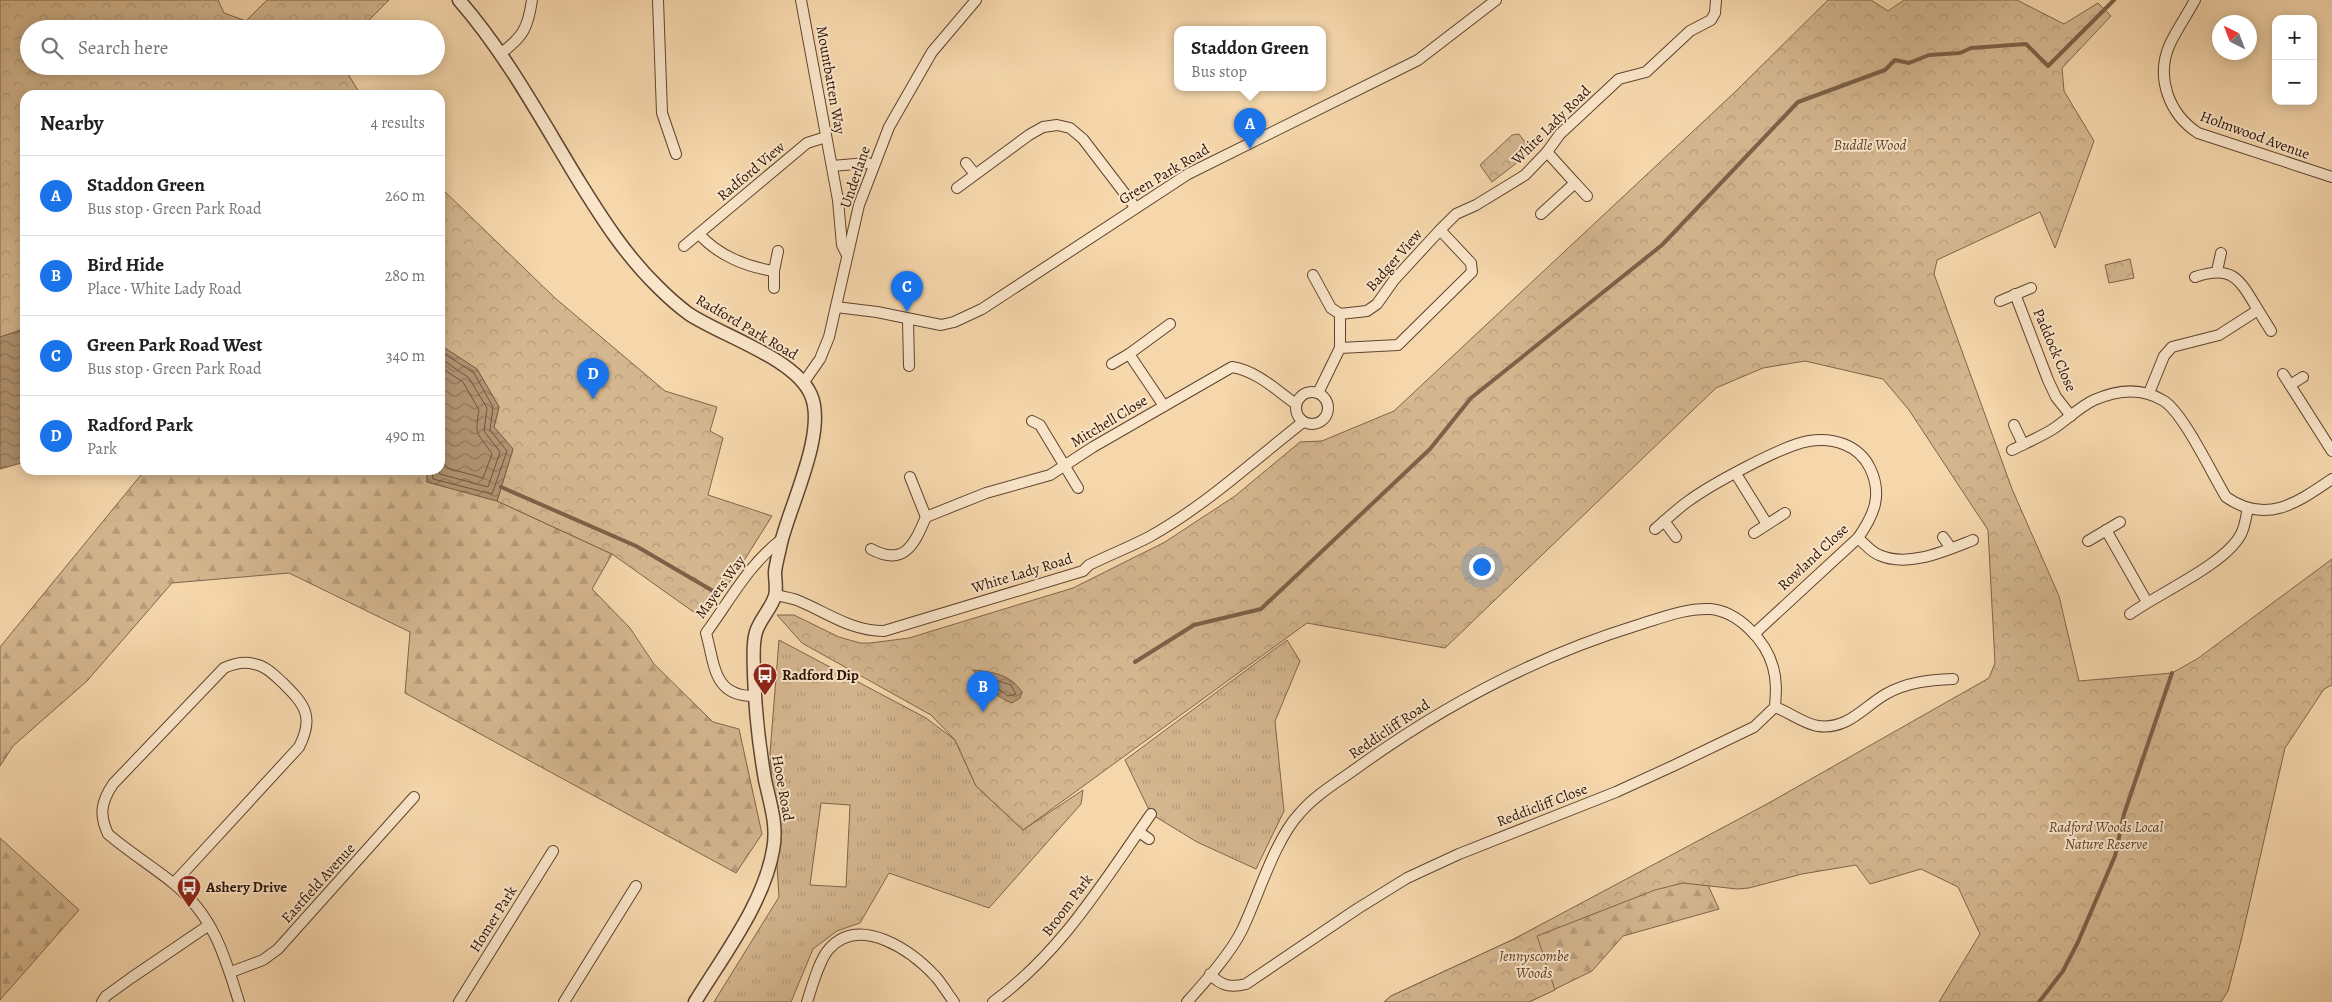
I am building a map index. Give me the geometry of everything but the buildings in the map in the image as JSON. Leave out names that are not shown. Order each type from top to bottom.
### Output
[{"type":"street","name":"Radford Park Road","points":[[459,0],[476,19],[500,54],[607,227],[634,263],[659,289],[689,314],[764,353],[804,382],[812,397],[815,413],[811,449],[782,539],[775,571],[776,595]]},
{"type":"street","points":[[500,54],[515,43],[525,31],[532,0]]},
{"type":"street","points":[[658,0],[662,114],[676,154]]},
{"type":"street","name":"Mountbatten Way","points":[[801,0],[839,205],[842,245],[847,255]]},
{"type":"street","name":"Underlane","points":[[804,382],[820,359],[836,307],[860,205],[889,127],[932,52],[976,0]]},
{"type":"street","name":"Green Park Road","points":[[836,307],[877,312],[941,325],[954,322],[982,309],[1188,174],[1418,60],[1440,41],[1496,0]]},
{"type":"street","name":"White Lady Road","points":[[1440,230],[1456,214],[1476,205],[1525,175],[1547,152],[1560,134],[1619,79],[1646,72],[1690,31],[1711,20],[1715,12],[1716,0]]},
{"type":"street","name":"Holmwood Avenue","points":[[2195,0],[2169,46],[2166,62],[2166,90],[2173,109],[2184,124],[2198,133],[2332,177]]},
{"type":"street","points":[[957,188],[1043,127],[1057,125],[1070,128],[1083,139],[1135,207]]},
{"type":"street","name":"Radford View","points":[[684,246],[807,143],[826,137]]},
{"type":"street","points":[[1547,152],[1587,196]]},
{"type":"street","points":[[832,166],[866,163],[874,165]]},
{"type":"street","points":[[966,163],[975,174]]},
{"type":"street","points":[[1541,214],[1575,182]]},
{"type":"street","points":[[1340,348],[1398,345],[1472,272],[1471,263],[1440,230]]},
{"type":"street","name":"Badger View","points":[[1340,314],[1367,311],[1377,304],[1394,280],[1440,230]]},
{"type":"street","points":[[699,234],[710,246],[722,254],[762,270],[774,271]]},
{"type":"street","points":[[774,288],[774,271],[778,251]]},
{"type":"street","points":[[2217,271],[2221,253]]},
{"type":"street","points":[[2195,277],[2217,271],[2229,274],[2243,285],[2271,331]]},
{"type":"street","points":[[1303,422],[1296,412],[1296,404],[1300,397],[1306,393],[1318,393],[1340,348],[1340,314],[1331,308],[1313,274]]},
{"type":"street","points":[[2000,301],[2031,288]]},
{"type":"street","name":"Paddock Close","points":[[2015,294],[2048,380],[2056,397],[2071,416]]},
{"type":"street","points":[[2149,393],[2164,356],[2172,346],[2219,335],[2258,310]]},
{"type":"street","points":[[908,319],[909,366]]},
{"type":"street","points":[[1112,364],[1170,324]]},
{"type":"street","points":[[1129,354],[1164,406]]},
{"type":"street","name":"Mitchell Close","points":[[926,517],[986,494],[1050,475],[1232,367],[1244,369],[1261,378],[1296,404]]},
{"type":"street","points":[[2283,374],[2332,451]]},
{"type":"street","points":[[2290,385],[2303,376]]},
{"type":"street","points":[[2012,450],[2053,429],[2093,401],[2114,393],[2130,391],[2149,393],[2166,402],[2175,412],[2226,497],[2248,508],[2267,511],[2286,506],[2304,498],[2332,479]]},
{"type":"street","name":"White Lady Road","points":[[776,595],[797,600],[856,628],[868,631],[884,631],[1083,571],[1090,565],[1149,537],[1181,516],[1303,422],[1316,424],[1326,417],[1328,406],[1326,400],[1318,393]]},
{"type":"street","points":[[1032,421],[1040,425],[1078,488]]},
{"type":"street","points":[[2014,425],[2023,444]]},
{"type":"street","name":"Rowland Close","points":[[1655,529],[1687,501],[1778,452],[1807,441],[1827,439],[1850,446],[1868,462],[1876,479],[1876,500],[1871,518],[1858,538],[1754,634]]},
{"type":"street","points":[[1736,474],[1767,524]]},
{"type":"street","points":[[871,549],[884,556],[895,556],[911,546],[926,517],[910,477]]},
{"type":"street","points":[[2130,614],[2215,561],[2230,549],[2241,534],[2248,508]]},
{"type":"street","points":[[1754,532],[1785,513]]},
{"type":"street","points":[[1664,522],[1676,536]]},
{"type":"street","points":[[2088,541],[2120,522]]},
{"type":"street","points":[[2106,530],[2147,602]]},
{"type":"street","points":[[1943,536],[1951,548]]},
{"type":"street","points":[[1858,538],[1878,555],[1896,560],[1924,557],[1973,540]]},
{"type":"street","name":"Mayers Way","points":[[754,696],[731,693],[722,686],[706,633],[752,566],[764,553],[782,539]]},
{"type":"street","name":"Hooe Road","points":[[695,1002],[752,907],[768,873],[774,847],[774,819],[758,739],[754,696],[755,635],[762,616],[776,595]]},
{"type":"street","name":"Reddicliff Road","points":[[1187,1002],[1240,933],[1287,831],[1300,813],[1331,787],[1408,731],[1490,684],[1554,653],[1679,612],[1711,609],[1739,620],[1754,634]]},
{"type":"street","points":[[1754,634],[1773,664],[1777,685],[1775,707],[1817,726],[1841,725],[1863,712],[1886,694],[1912,684],[1953,679]]},
{"type":"street","points":[[174,883],[299,747],[306,734],[306,717],[301,701],[270,671],[254,664],[238,663],[224,668],[113,784],[104,797],[101,809],[103,823],[108,834],[174,883],[190,899],[209,925],[222,946],[239,1002]]},
{"type":"street","name":"Reddicliff Close","points":[[1210,974],[1215,979],[1232,988],[1246,984],[1357,909],[1407,878],[1458,854],[1616,792],[1674,766],[1754,728],[1775,707]]},
{"type":"street","name":"Eastfield Avenue","points":[[231,972],[263,960],[278,950],[414,798]]},
{"type":"street","name":"Broom Park","points":[[993,1002],[1046,957],[1072,927],[1151,814]]},
{"type":"street","points":[[1139,832],[1149,839]]},
{"type":"street","name":"Homer Park","points":[[458,1002],[553,851]]},
{"type":"street","points":[[564,1002],[636,886]]},
{"type":"street","points":[[102,1002],[106,996],[131,978],[209,925]]},
{"type":"street","points":[[807,1002],[829,948],[858,934],[874,935],[902,949],[935,976],[954,1002]]},
{"type":"green space","points":[[0,0],[218,0],[224,13],[243,20],[20,20],[20,75],[349,75],[358,90],[20,90],[20,331],[0,337]]},
{"type":"green space","points":[[267,0],[389,0],[369,20],[247,20]]},
{"type":"green space","name":"Radford Woods Local Nature Reserve","points":[[1828,0],[1871,0],[1888,11],[1904,0],[2017,0],[2064,24],[2098,3],[2111,16],[2062,68],[2064,91],[2094,141],[2055,248],[2040,212],[1937,260],[1934,274],[2012,489],[2059,596],[2079,681],[2172,673],[2197,659],[2332,559],[2332,685],[2324,689],[2285,748],[2241,941],[2228,991],[2221,1002],[1939,1002],[1980,934],[1958,887],[1921,869],[1870,884],[1856,865],[1802,874],[1749,888],[1737,889],[1683,883],[1655,890],[1537,936],[1555,990],[1529,1002],[1384,1002],[1391,996],[1512,940],[1767,804],[1989,678],[1995,663],[1988,530],[1909,410],[1883,379],[1805,361],[1763,368],[1716,388],[1445,648],[1307,623],[1023,830],[976,786],[955,740],[931,715],[802,643],[777,615],[794,615],[839,637],[860,643],[870,643],[909,638],[1073,588],[1165,542],[1235,496],[1300,442],[1322,441],[1394,411],[1735,92]]},
{"type":"green space","points":[[1519,134],[1532,151],[1492,182],[1480,165],[1512,135]]},
{"type":"green space","points":[[445,192],[555,298],[665,391],[717,407],[710,431],[723,438],[708,495],[772,516],[735,575],[702,618],[612,554],[497,501],[513,449],[494,427],[499,407],[477,369],[445,348]]},
{"type":"green space","points":[[2130,259],[2134,278],[2109,283],[2105,265]]},
{"type":"green space","points":[[141,475],[427,475],[427,482],[497,501],[612,554],[592,589],[630,628],[654,664],[713,722],[739,729],[762,834],[736,873],[405,693],[410,632],[289,573],[172,583],[87,681],[13,746],[0,766],[0,647]]},
{"type":"green space","points":[[779,640],[926,718],[955,740],[976,786],[1023,830],[1083,790],[1081,804],[989,908],[889,873],[860,923],[837,931],[813,949],[791,1002],[714,1002],[779,897],[770,753]],"holes":[[[821,803],[850,805],[846,887],[810,885]]]},
{"type":"green space","points":[[1287,640],[1300,661],[1275,721],[1284,811],[1256,869],[1197,842],[1151,814],[1125,760]]},
{"type":"green space","points":[[0,838],[79,910],[0,1000]]},
{"type":"green space","name":"Jennyscombe Woods","points":[[1634,877],[1707,883],[1719,909],[1623,936],[1592,971],[1529,1002],[1384,1002],[1391,996],[1512,940]]},
{"type":"water","points":[[20,331],[20,463],[0,469],[0,337]]},
{"type":"water","points":[[445,348],[477,369],[499,407],[494,427],[513,449],[497,501],[427,482],[427,475],[445,475]]},
{"type":"water","points":[[973,670],[994,673],[1012,681],[1022,692],[1020,698],[1012,703],[995,694]]},
{"type":"waterway","points":[[1135,662],[1194,625],[1261,609],[1430,449],[1471,398],[1662,245],[1798,102],[1885,70],[1895,60],[1909,63],[1929,55],[1960,53],[1971,48],[2026,44],[2048,66],[2114,0]]},
{"type":"waterway","points":[[501,487],[636,546],[713,591]]},
{"type":"waterway","points":[[2039,1002],[2063,971],[2078,942],[2115,856],[2124,814],[2172,673]]},
{"type":"place","name":"Staddon Green","points":[[1250,149]]},
{"type":"place","name":"Green Park Road West","points":[[907,312]]},
{"type":"place","name":"Radford Park","points":[[593,399]]},
{"type":"place","name":"Radford Dip","points":[[765,696]]},
{"type":"place","name":"Bird Hide","points":[[983,712]]},
{"type":"place","name":"Ashery Drive","points":[[189,908]]},
{"type":"park label","name":"Buddle Wood","points":[[1870,145]]}]
